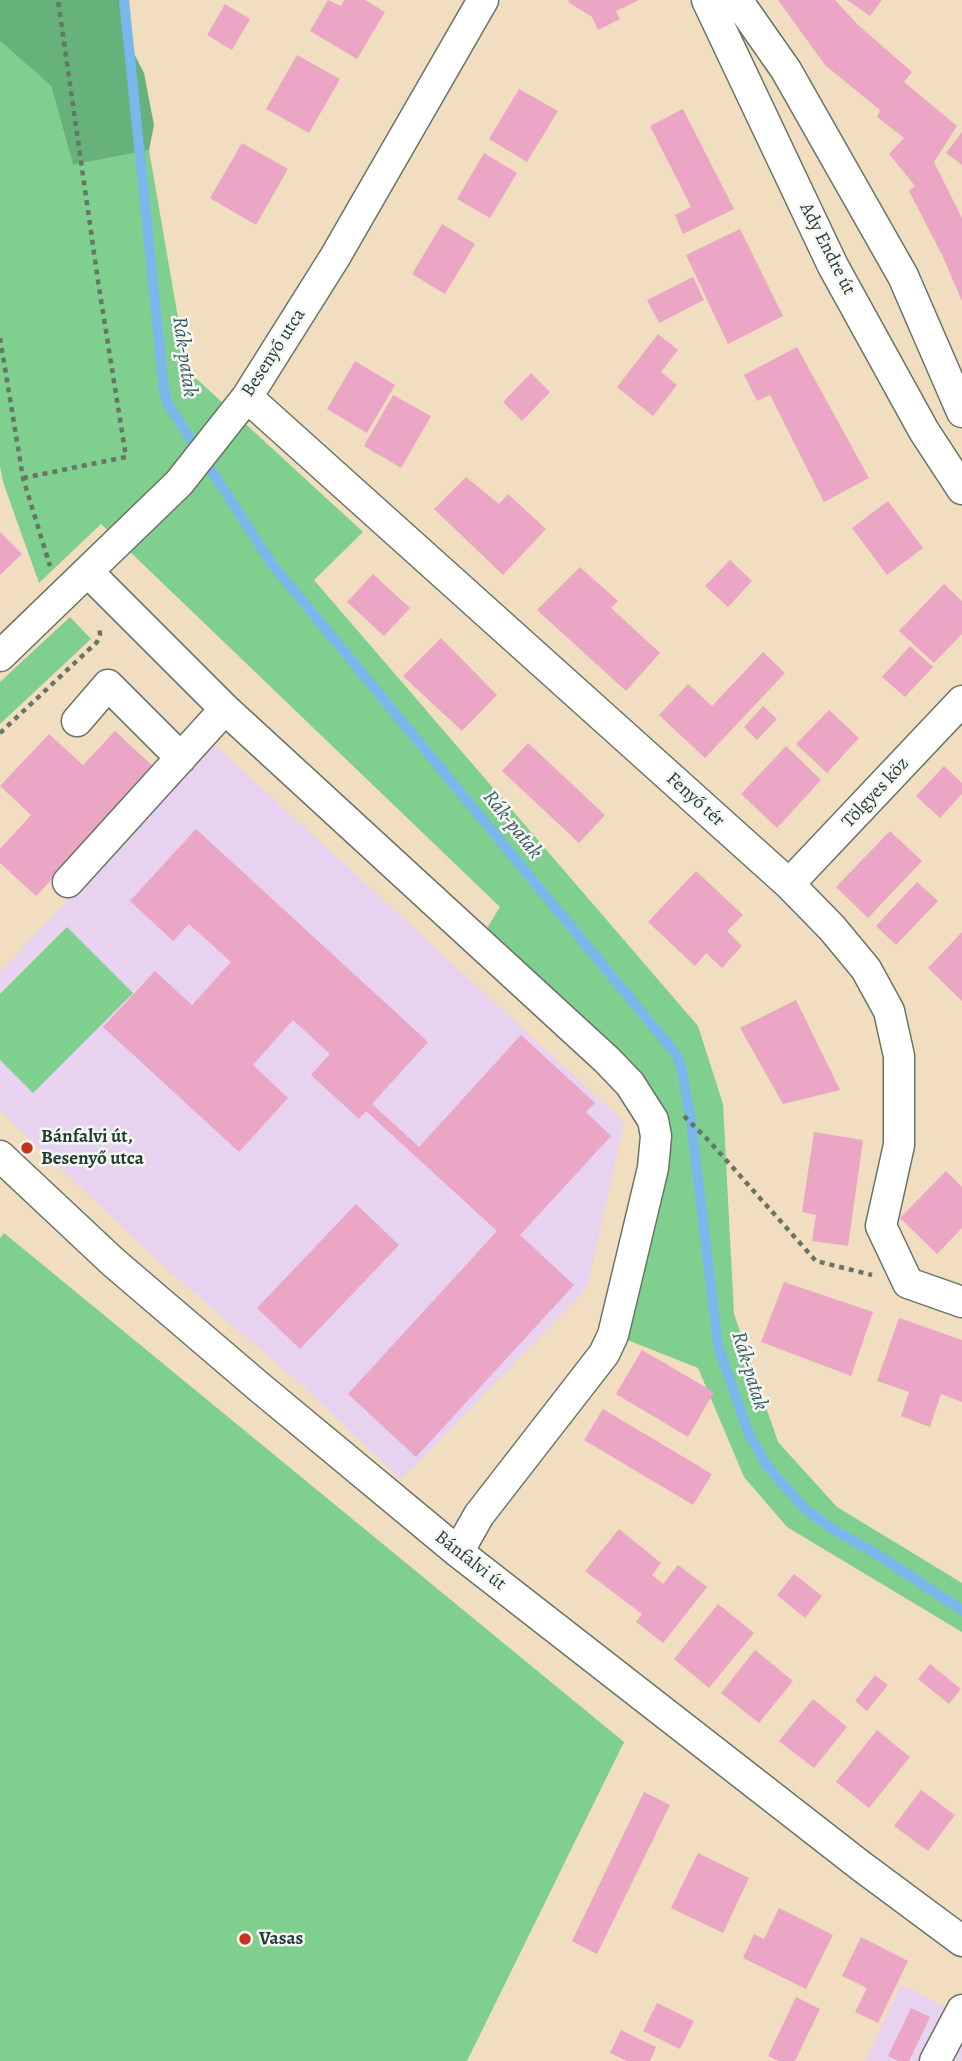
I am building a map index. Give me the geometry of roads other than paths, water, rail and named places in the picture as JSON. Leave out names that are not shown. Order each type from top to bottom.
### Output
[{"type":"street","name":"Besenyő utca","points":[[0,656],[179,483],[218,437],[247,397],[335,257],[483,0]]},
{"type":"street","name":"Ady Endre út","points":[[707,0],[833,266],[924,431],[962,489]]},
{"type":"street","points":[[733,0],[744,10],[786,69],[903,276],[962,412]]},
{"type":"street","name":"Fenyő tér","points":[[247,397],[789,884],[832,928],[866,969],[890,1011],[899,1056],[899,1145],[881,1226],[908,1283],[950,1298]]},
{"type":"street","points":[[79,581],[225,709],[607,1060],[630,1084],[653,1120],[656,1136],[653,1168],[613,1335],[604,1354],[479,1515],[457,1552]]},
{"type":"street","points":[[77,721],[108,685],[181,758]]},
{"type":"street","name":"Tölgyes köz","points":[[789,884],[962,701]]},
{"type":"street","points":[[68,882],[225,709]]},
{"type":"street","name":"Bánfalvi út","points":[[0,1156],[113,1262],[258,1387],[457,1552],[861,1866],[962,1941]]},
{"type":"street","points":[[935,2061],[962,2010]]},
{"type":"waterway","name":"Rák-patak","points":[[124,0],[164,390],[168,404],[272,564],[676,1054],[681,1066],[691,1121],[718,1346],[748,1432],[767,1466],[804,1508],[831,1528],[875,1553],[962,1610]]},
{"type":"place","name":"Bánfalvi út, Besenyő utca","points":[[27,1148]]},
{"type":"place","name":"Vasas","points":[[245,1939]]}]
